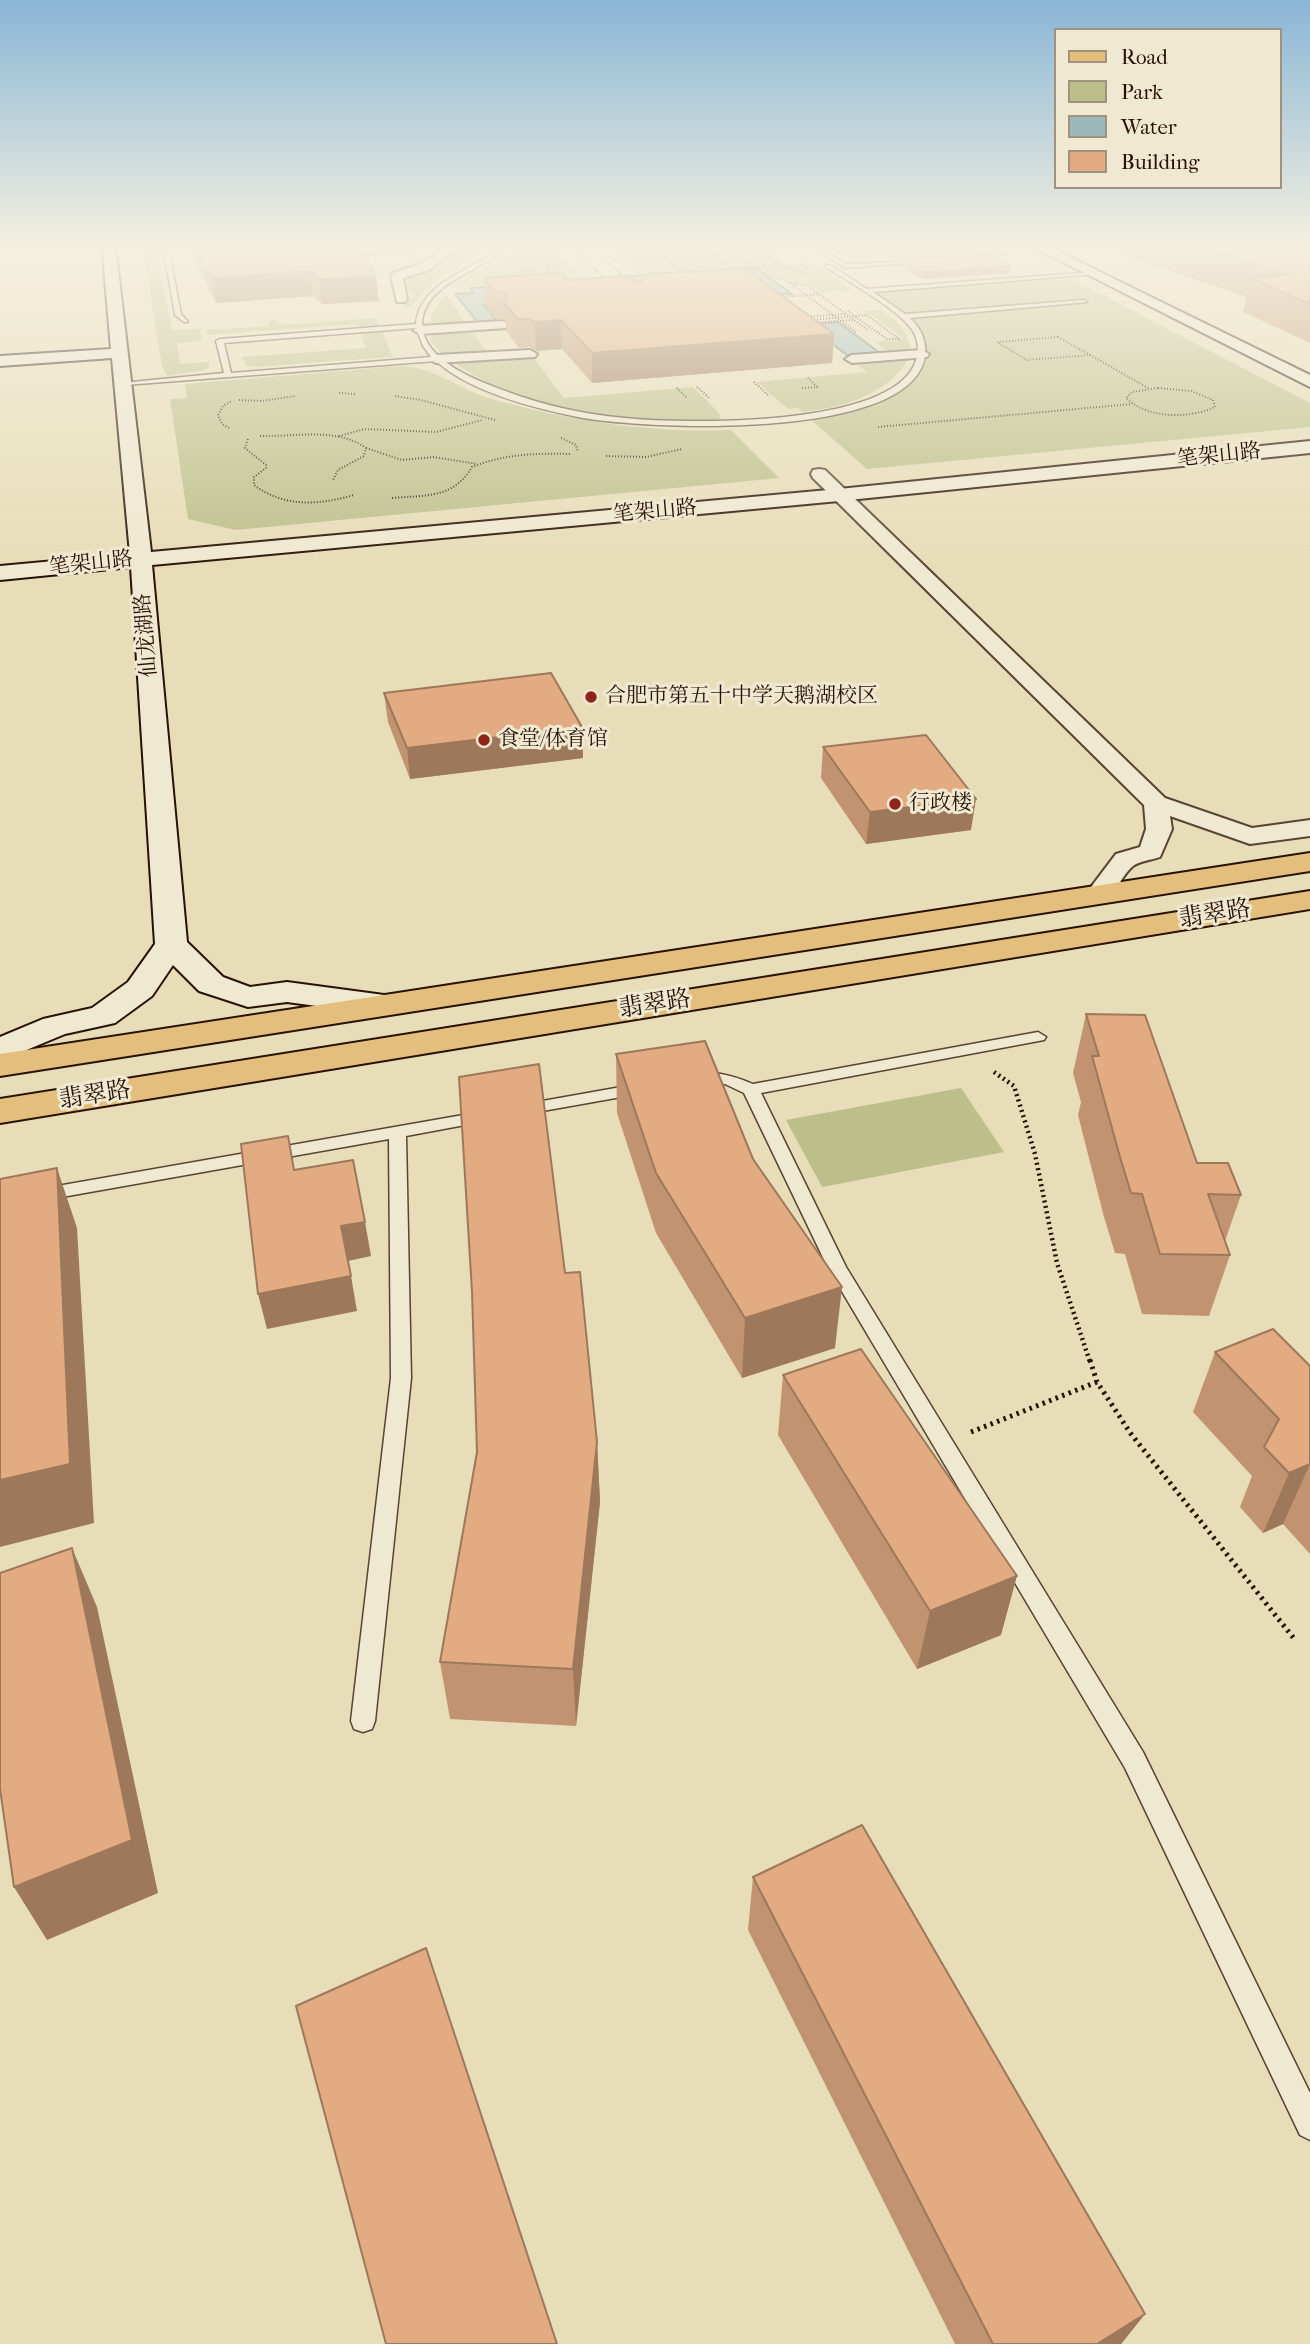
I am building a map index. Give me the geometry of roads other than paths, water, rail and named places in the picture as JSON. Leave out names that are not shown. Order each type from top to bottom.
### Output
[{"type":"main road","name":"翡翠路","points":[[0,1065],[1310,862]]},
{"type":"main road","name":"翡翠路","points":[[0,1111],[1310,900]]},
{"type":"street","points":[[0,361],[101,353]]},
{"type":"street","name":"仙龙湖路","points":[[119,353],[125,383],[141,559],[171,944]]},
{"type":"street","points":[[1253,353],[1310,382]]},
{"type":"street","points":[[436,359],[530,354]]},
{"type":"street","points":[[852,359],[922,354]]},
{"type":"street","name":"笔架山路","points":[[0,573],[839,495],[1310,447]]},
{"type":"street","points":[[818,474],[1156,803],[1250,836],[1310,828]]},
{"type":"street","points":[[1098,895],[1125,859],[1152,852],[1159,829],[1156,803]]},
{"type":"street","points":[[0,1051],[55,1026],[103,1016],[140,989],[171,944],[211,984],[248,997],[287,992],[384,1005]]},
{"type":"lane","points":[[223,353],[229,375]]},
{"type":"lane","points":[[431,353],[452,372],[519,400],[594,416],[690,425],[808,417],[860,405],[902,385],[918,369],[922,354]]},
{"type":"lane","points":[[125,383],[436,359]]},
{"type":"lane","points":[[0,1202],[699,1079],[728,1079],[751,1090],[1038,1037]]},
{"type":"lane","points":[[751,1090],[836,1268],[1134,1760],[1310,2125]]},
{"type":"lane","points":[[363,1721],[401,1378],[397,1132]]},
{"type":"place","name":"合肥市第五十中学天鹅湖校区","points":[[591,697]]},
{"type":"place","name":"食堂/体育馆","points":[[484,740]]},
{"type":"place","name":"行政楼","points":[[895,804]]}]
